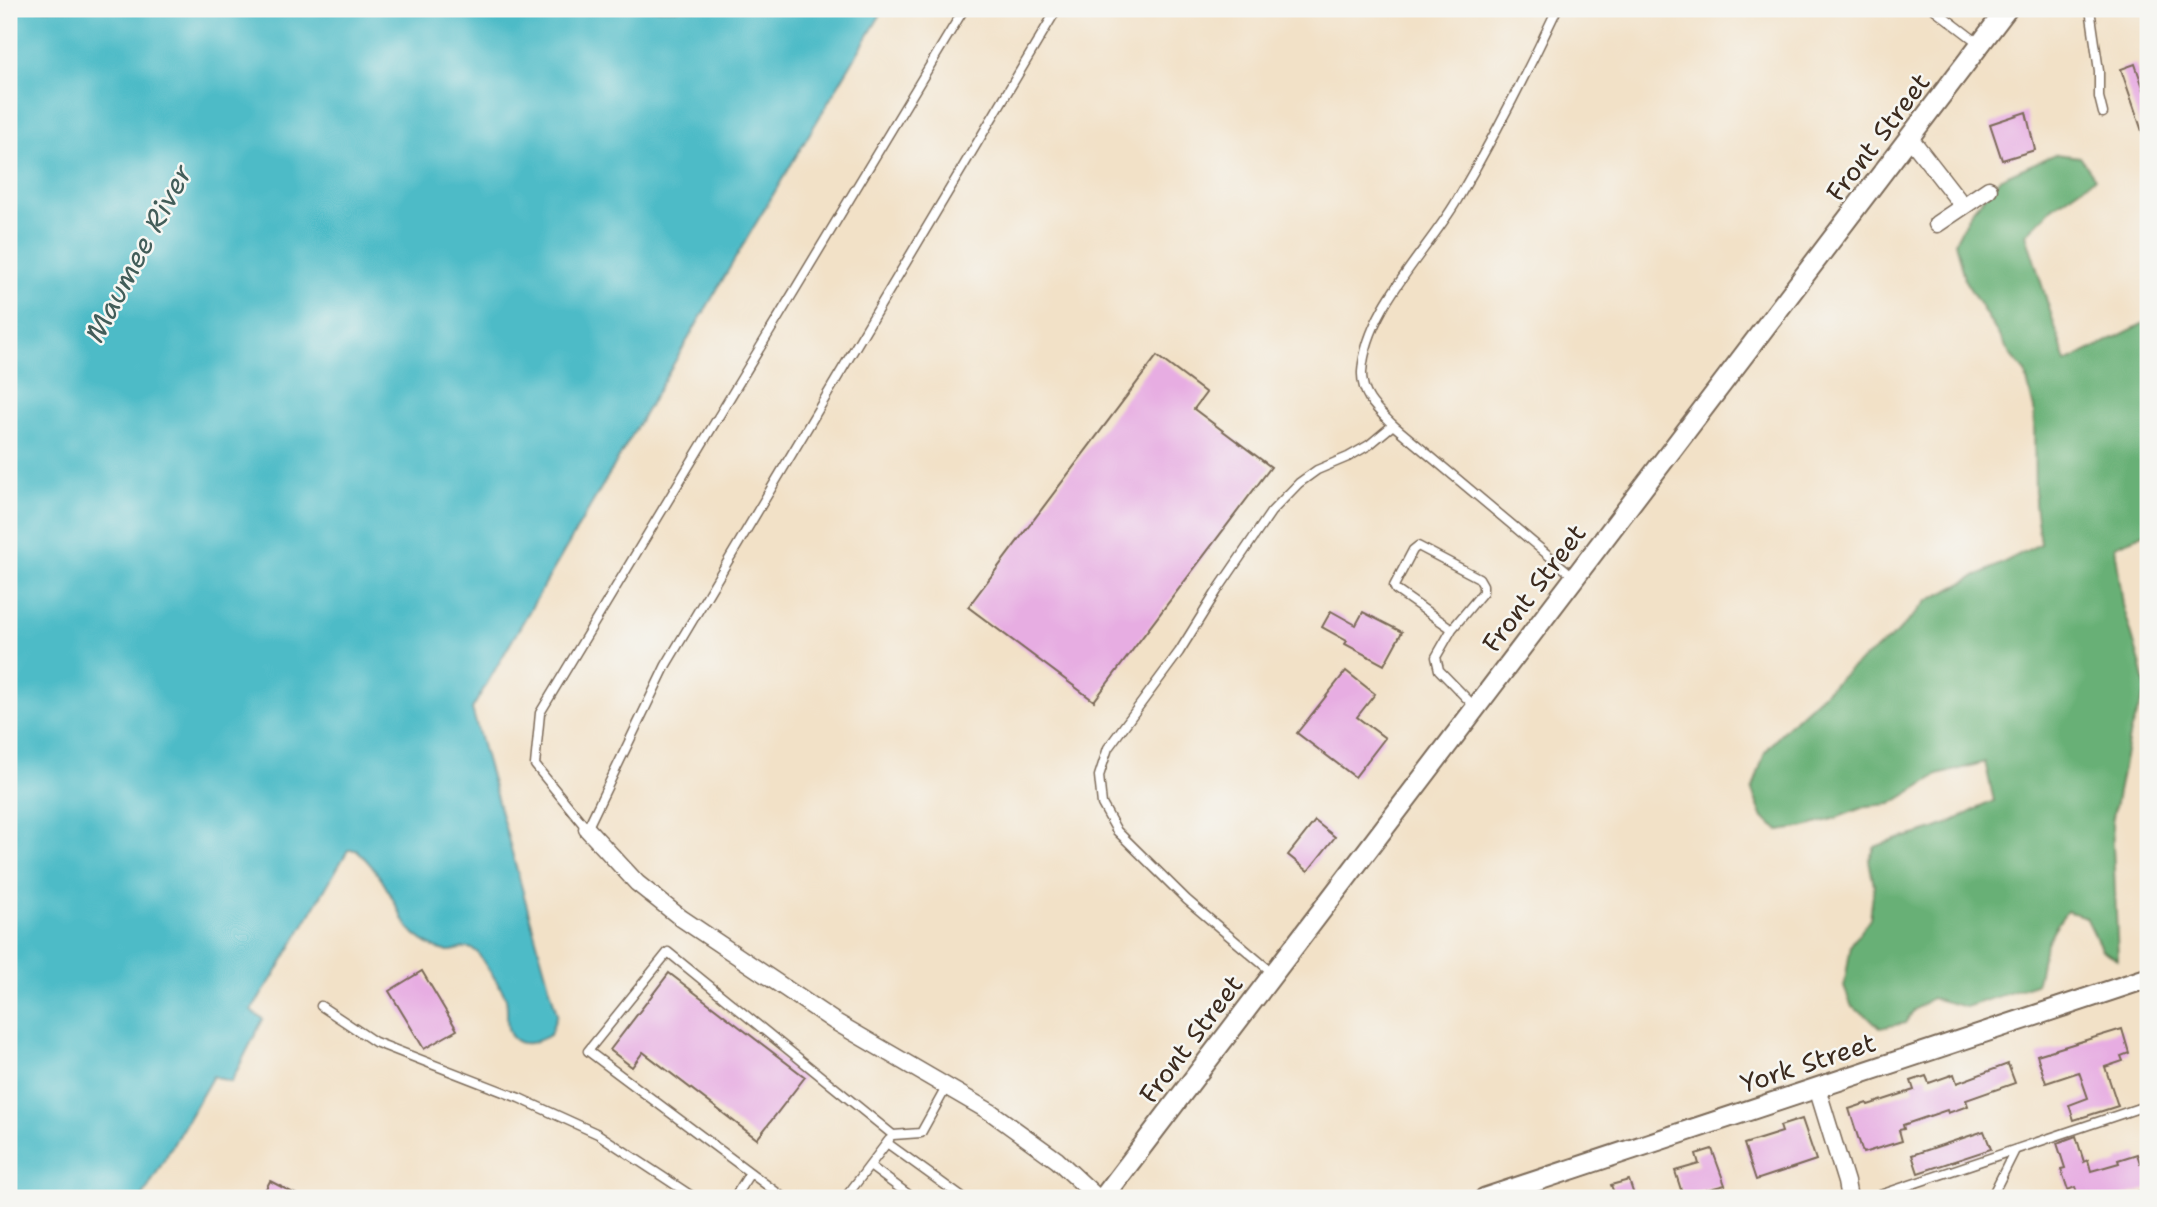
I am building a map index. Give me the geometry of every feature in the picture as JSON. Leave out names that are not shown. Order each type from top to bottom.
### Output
[{"type":"street","name":"Front Street","points":[[1101,1198],[2007,9]]},
{"type":"street","points":[[1910,138],[1963,206]]},
{"type":"street","points":[[1937,224],[1989,189]]},
{"type":"street","points":[[587,829],[637,883],[681,918],[834,1021],[992,1113],[1057,1160],[1101,1198]]},
{"type":"street","name":"York Street","points":[[1491,1197],[2148,978]]},
{"type":"street","points":[[1816,1088],[1849,1198]]},
{"type":"lane","points":[[964,9],[540,713],[535,765],[587,829],[666,665],[1057,9]]},
{"type":"lane","points":[[1558,9],[1519,90],[1461,193],[1395,288],[1366,345],[1362,375],[1369,402],[1393,425],[1575,578]]},
{"type":"lane","points":[[1934,9],[1981,45]]},
{"type":"lane","points":[[2090,9],[2102,113]]},
{"type":"lane","points":[[1274,974],[1187,900],[1118,831],[1102,804],[1099,776],[1108,748],[1179,652],[1271,512],[1298,483],[1317,470],[1369,445],[1393,425]]},
{"type":"lane","points":[[1452,629],[1394,586],[1413,550],[1418,546],[1479,578],[1483,585],[1483,592],[1452,629],[1436,657],[1439,670],[1476,708]]},
{"type":"lane","points":[[784,1198],[588,1051],[668,952],[893,1135],[921,1133],[947,1086]]},
{"type":"lane","points":[[321,1006],[375,1042],[519,1098],[598,1135],[695,1198]]},
{"type":"lane","points":[[1871,1198],[2148,1105]]},
{"type":"lane","points":[[851,1196],[893,1135]]},
{"type":"lane","points":[[887,1143],[964,1198]]},
{"type":"lane","points":[[1991,1198],[2015,1150]]},
{"type":"lane","points":[[870,1166],[913,1198]]},
{"type":"lane","points":[[734,1198],[750,1173]]},
{"type":"green space","points":[[2055,154],[2080,157],[2095,178],[2052,208],[2026,234],[2066,362],[2148,321],[2148,532],[2115,546],[2123,605],[2146,690],[2130,732],[2112,822],[2118,959],[2102,950],[2086,917],[2067,911],[2048,940],[2036,984],[1966,1007],[1932,998],[1914,1010],[1905,1023],[1880,1028],[1869,1017],[1852,1007],[1844,987],[1851,945],[1870,918],[1874,886],[1869,860],[1875,847],[1936,828],[1994,801],[1985,762],[1938,775],[1891,804],[1867,806],[1806,827],[1780,831],[1763,818],[1752,791],[1765,752],[1786,728],[1850,669],[1896,634],[1927,601],[2040,544],[2035,504],[2034,409],[2025,372],[2012,357],[1964,279],[1955,242],[1970,213],[1999,179]]},
{"type":"water","name":"Maumee River","points":[[9,9],[884,9],[472,709],[557,1014],[550,1035],[527,1043],[513,1038],[508,1028],[505,996],[478,953],[467,948],[444,951],[417,937],[366,859],[356,850],[348,850],[251,1011],[263,1019],[231,1082],[213,1076],[142,1198],[9,1198]]},
{"type":"building","points":[[2135,64],[2144,90],[2148,89],[2148,143],[2121,69]]},
{"type":"building","points":[[2026,112],[2035,150],[2002,160],[1990,124]]},
{"type":"building","points":[[1157,356],[1206,393],[1194,409],[1271,467],[1094,701],[968,607]]},
{"type":"building","points":[[1331,611],[1356,625],[1363,612],[1402,632],[1384,665],[1345,644],[1347,641],[1322,627]]},
{"type":"building","points":[[1346,671],[1375,694],[1357,717],[1385,738],[1355,777],[1297,733]]},
{"type":"building","points":[[1315,821],[1335,837],[1308,871],[1288,855]]},
{"type":"building","points":[[422,971],[457,1030],[424,1049],[389,991]]},
{"type":"building","points":[[669,973],[805,1077],[757,1139],[643,1052],[632,1067],[610,1050]]},
{"type":"building","points":[[2122,1029],[2129,1053],[2121,1056],[2123,1061],[2105,1067],[2118,1106],[2074,1120],[2069,1105],[2088,1098],[2079,1072],[2046,1083],[2037,1055]]},
{"type":"building","points":[[2008,1064],[2015,1083],[1966,1100],[1968,1106],[1903,1125],[1904,1129],[1899,1130],[1902,1141],[1863,1153],[1849,1109],[1914,1090],[1911,1081],[1926,1076],[1929,1083],[1954,1074],[1957,1083]]},
{"type":"building","points":[[1802,1119],[1816,1160],[1756,1180],[1744,1144],[1782,1132],[1780,1126]]},
{"type":"building","points":[[1984,1131],[1991,1149],[1918,1173],[1912,1155]]},
{"type":"building","points":[[2076,1136],[2084,1162],[2088,1160],[2091,1171],[2119,1163],[2118,1160],[2137,1154],[2140,1163],[2148,1160],[2148,1189],[2114,1198],[2079,1198],[2075,1187],[2068,1190],[2057,1143]]},
{"type":"building","points":[[1712,1149],[1725,1185],[1683,1196],[1675,1171],[1699,1164],[1696,1154]]},
{"type":"building","points":[[1629,1180],[1635,1198],[1616,1198],[1611,1185]]},
{"type":"building","points":[[270,1181],[303,1198],[261,1198]]}]
